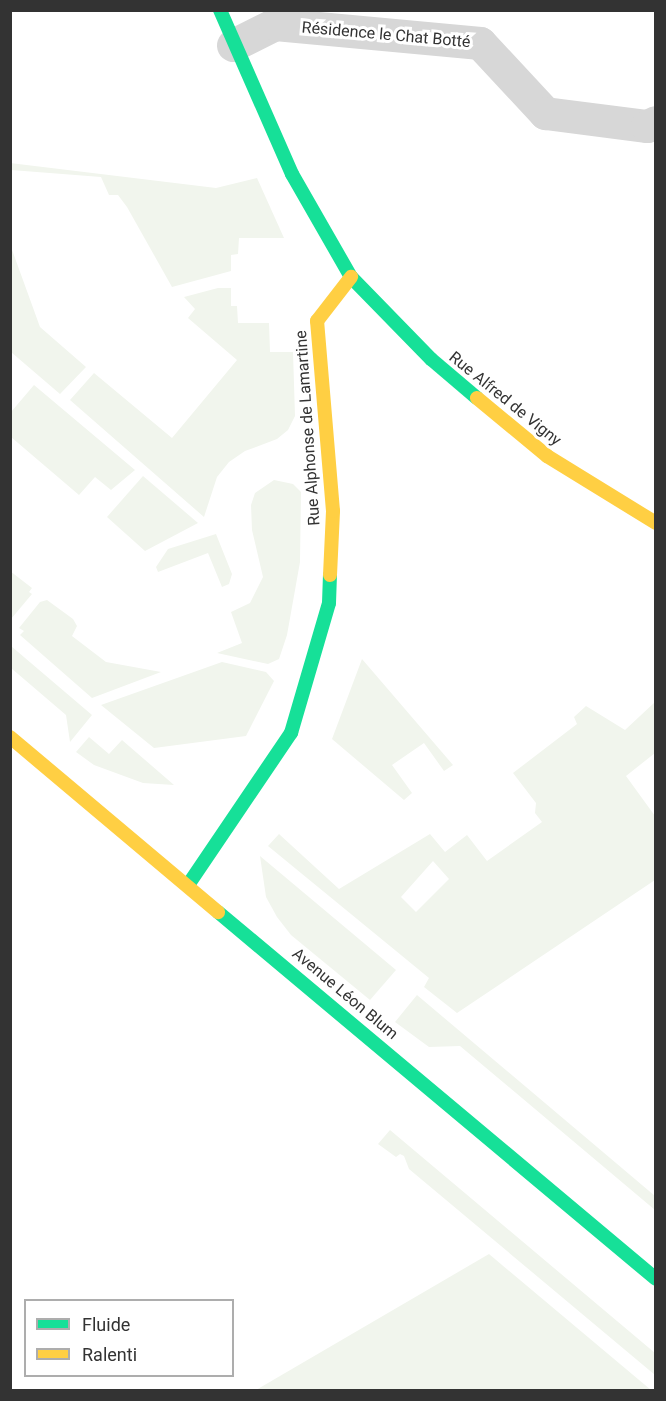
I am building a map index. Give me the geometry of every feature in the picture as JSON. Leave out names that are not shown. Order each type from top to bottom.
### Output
[{"type":"street","points":[[220,10],[233,45],[292,174],[351,277]]},
{"type":"street","name":"Résidence le Chat Botté","points":[[233,45],[274,24],[480,43],[545,112],[647,126],[656,122]]},
{"type":"street","name":"Rue Alfred de Vigny","points":[[351,277],[431,359],[547,456],[656,523]]},
{"type":"street","name":"Rue Alphonse de Lamartine","points":[[188,885],[291,733],[329,603],[333,511],[317,321],[351,277]]},
{"type":"street","name":"Avenue Léon Blum","points":[[10,737],[656,1279]]},
{"type":"shaded area","points":[[10,163],[216,188],[257,178],[284,238],[239,238],[238,254],[231,255],[231,271],[172,287],[127,207],[118,195],[109,195],[101,177],[11,170]]},
{"type":"shaded area","points":[[11,247],[40,327],[86,367],[60,394],[11,352]]},
{"type":"shaded area","points":[[218,288],[231,288],[231,306],[237,306],[238,323],[269,323],[270,352],[293,352],[295,416],[288,430],[277,439],[245,451],[229,462],[217,477],[204,517],[70,400],[94,373],[172,438],[237,360],[188,318],[195,309],[184,297]]},
{"type":"shaded area","points":[[34,385],[135,470],[111,490],[95,477],[79,495],[11,437],[11,412]]},
{"type":"shaded area","points":[[143,476],[198,523],[145,551],[107,517]]},
{"type":"shaded area","points":[[274,480],[293,484],[301,492],[300,562],[287,635],[279,659],[268,664],[217,653],[242,643],[231,612],[250,603],[263,577],[252,530],[251,505],[255,493]]},
{"type":"shaded area","points":[[216,534],[232,574],[229,584],[222,587],[208,553],[158,572],[156,567],[168,549]]},
{"type":"shaded area","points":[[10,571],[32,588],[29,592],[32,594],[11,619]]},
{"type":"shaded area","points":[[47,600],[73,619],[77,626],[72,636],[106,662],[161,672],[92,698],[20,635],[24,631],[19,628],[40,602]]},
{"type":"shaded area","points":[[11,646],[92,715],[70,742],[66,715],[11,668]]},
{"type":"shaded area","points":[[362,659],[453,765],[444,771],[424,743],[392,765],[412,793],[404,800],[332,739]]},
{"type":"shaded area","points":[[222,662],[266,672],[274,681],[246,736],[154,748],[101,705]]},
{"type":"shaded area","points":[[655,702],[655,753],[626,776],[655,816],[655,880],[457,1013],[424,987],[429,978],[268,846],[279,834],[339,889],[430,834],[445,852],[467,835],[487,861],[542,822],[535,813],[536,803],[513,773],[577,724],[574,717],[586,706],[625,730]],"holes":[[[433,861],[449,879],[416,912],[401,897]]]},
{"type":"shaded area","points":[[89,737],[109,754],[122,740],[174,785],[143,783],[94,765],[76,752]]},
{"type":"shaded area","points":[[260,856],[396,970],[370,1000],[291,935],[277,917],[266,897]]},
{"type":"shaded area","points":[[417,995],[655,1196],[655,1210],[460,1046],[429,1047],[395,1022]]},
{"type":"shaded area","points":[[390,1130],[655,1353],[655,1375],[409,1169],[404,1156],[400,1154],[396,1157],[378,1144]]},
{"type":"shaded area","points":[[489,1254],[651,1390],[256,1390]]},
{"type":"traffic: fast","points":[[220,10],[292,174],[351,277],[431,359],[477,398]]},
{"type":"traffic: fast","points":[[188,885],[291,733],[329,603],[330,575]]},
{"type":"traffic: fast","points":[[218,912],[656,1279]]},
{"type":"traffic: slow","points":[[330,575],[333,511],[317,321],[351,277]]},
{"type":"traffic: slow","points":[[477,398],[547,456],[656,523]]},
{"type":"traffic: slow","points":[[10,737],[218,912]]}]
